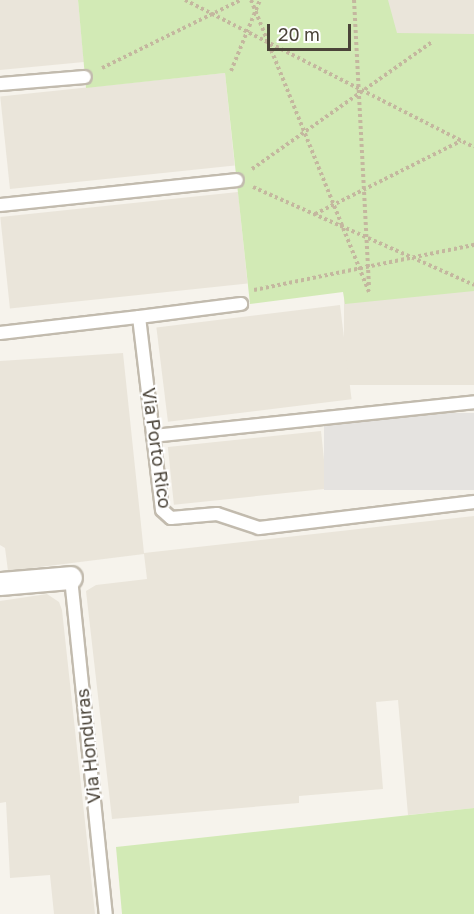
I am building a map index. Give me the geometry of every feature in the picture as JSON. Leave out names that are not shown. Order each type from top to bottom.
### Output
[{"type":"street","points":[[1,583],[71,578]]},
{"type":"lane","points":[[0,84],[85,76]]},
{"type":"lane","points":[[0,205],[237,180]]},
{"type":"lane","points":[[0,333],[241,304]]},
{"type":"lane","name":"Via Porto Rico","points":[[140,317],[162,510],[171,518],[217,514],[259,528],[474,502]]},
{"type":"lane","points":[[153,436],[474,402]]},
{"type":"lane","name":"Via Honduras","points":[[71,578],[106,914]]},
{"type":"path","points":[[185,0],[211,15],[248,30],[359,92],[474,147]]},
{"type":"path","points":[[85,76],[241,0]]},
{"type":"path","points":[[252,0],[369,292],[354,0]]},
{"type":"path","points":[[231,71],[260,0]]},
{"type":"path","points":[[237,180],[432,42]]},
{"type":"path","points":[[315,214],[461,141]]},
{"type":"path","points":[[237,180],[408,258],[474,285]]},
{"type":"path","points":[[248,291],[474,245]]},
{"type":"shaded area","points":[[0,0],[78,0],[84,62],[0,70]]},
{"type":"shaded area","points":[[388,0],[474,0],[474,34],[388,34]]},
{"type":"shaded area","points":[[225,73],[235,165],[10,189],[0,97]]},
{"type":"shaded area","points":[[238,192],[248,283],[10,308],[0,217]]},
{"type":"shaded area","points":[[344,291],[474,291],[474,385],[344,385]]},
{"type":"shaded area","points":[[340,305],[352,399],[168,422],[156,328]]},
{"type":"shaded area","points":[[123,353],[144,553],[474,516],[474,808],[408,815],[398,700],[376,702],[383,789],[299,796],[299,803],[112,819],[86,591],[96,585],[147,579],[144,554],[8,571],[5,548],[0,545],[0,361]]},
{"type":"shaded area","points":[[324,413],[474,413],[474,490],[324,490]]},
{"type":"shaded area","points":[[321,431],[327,489],[174,505],[168,447]]},
{"type":"shaded area","points":[[47,594],[59,602],[62,610],[95,914],[54,914],[50,875],[10,878],[6,802],[0,803],[0,601]]},
{"type":"green space","points":[[78,0],[388,0],[397,33],[474,34],[474,291],[345,304],[343,292],[250,304],[225,73],[86,88]]},
{"type":"green space","points":[[474,808],[474,914],[122,914],[116,847]]}]
